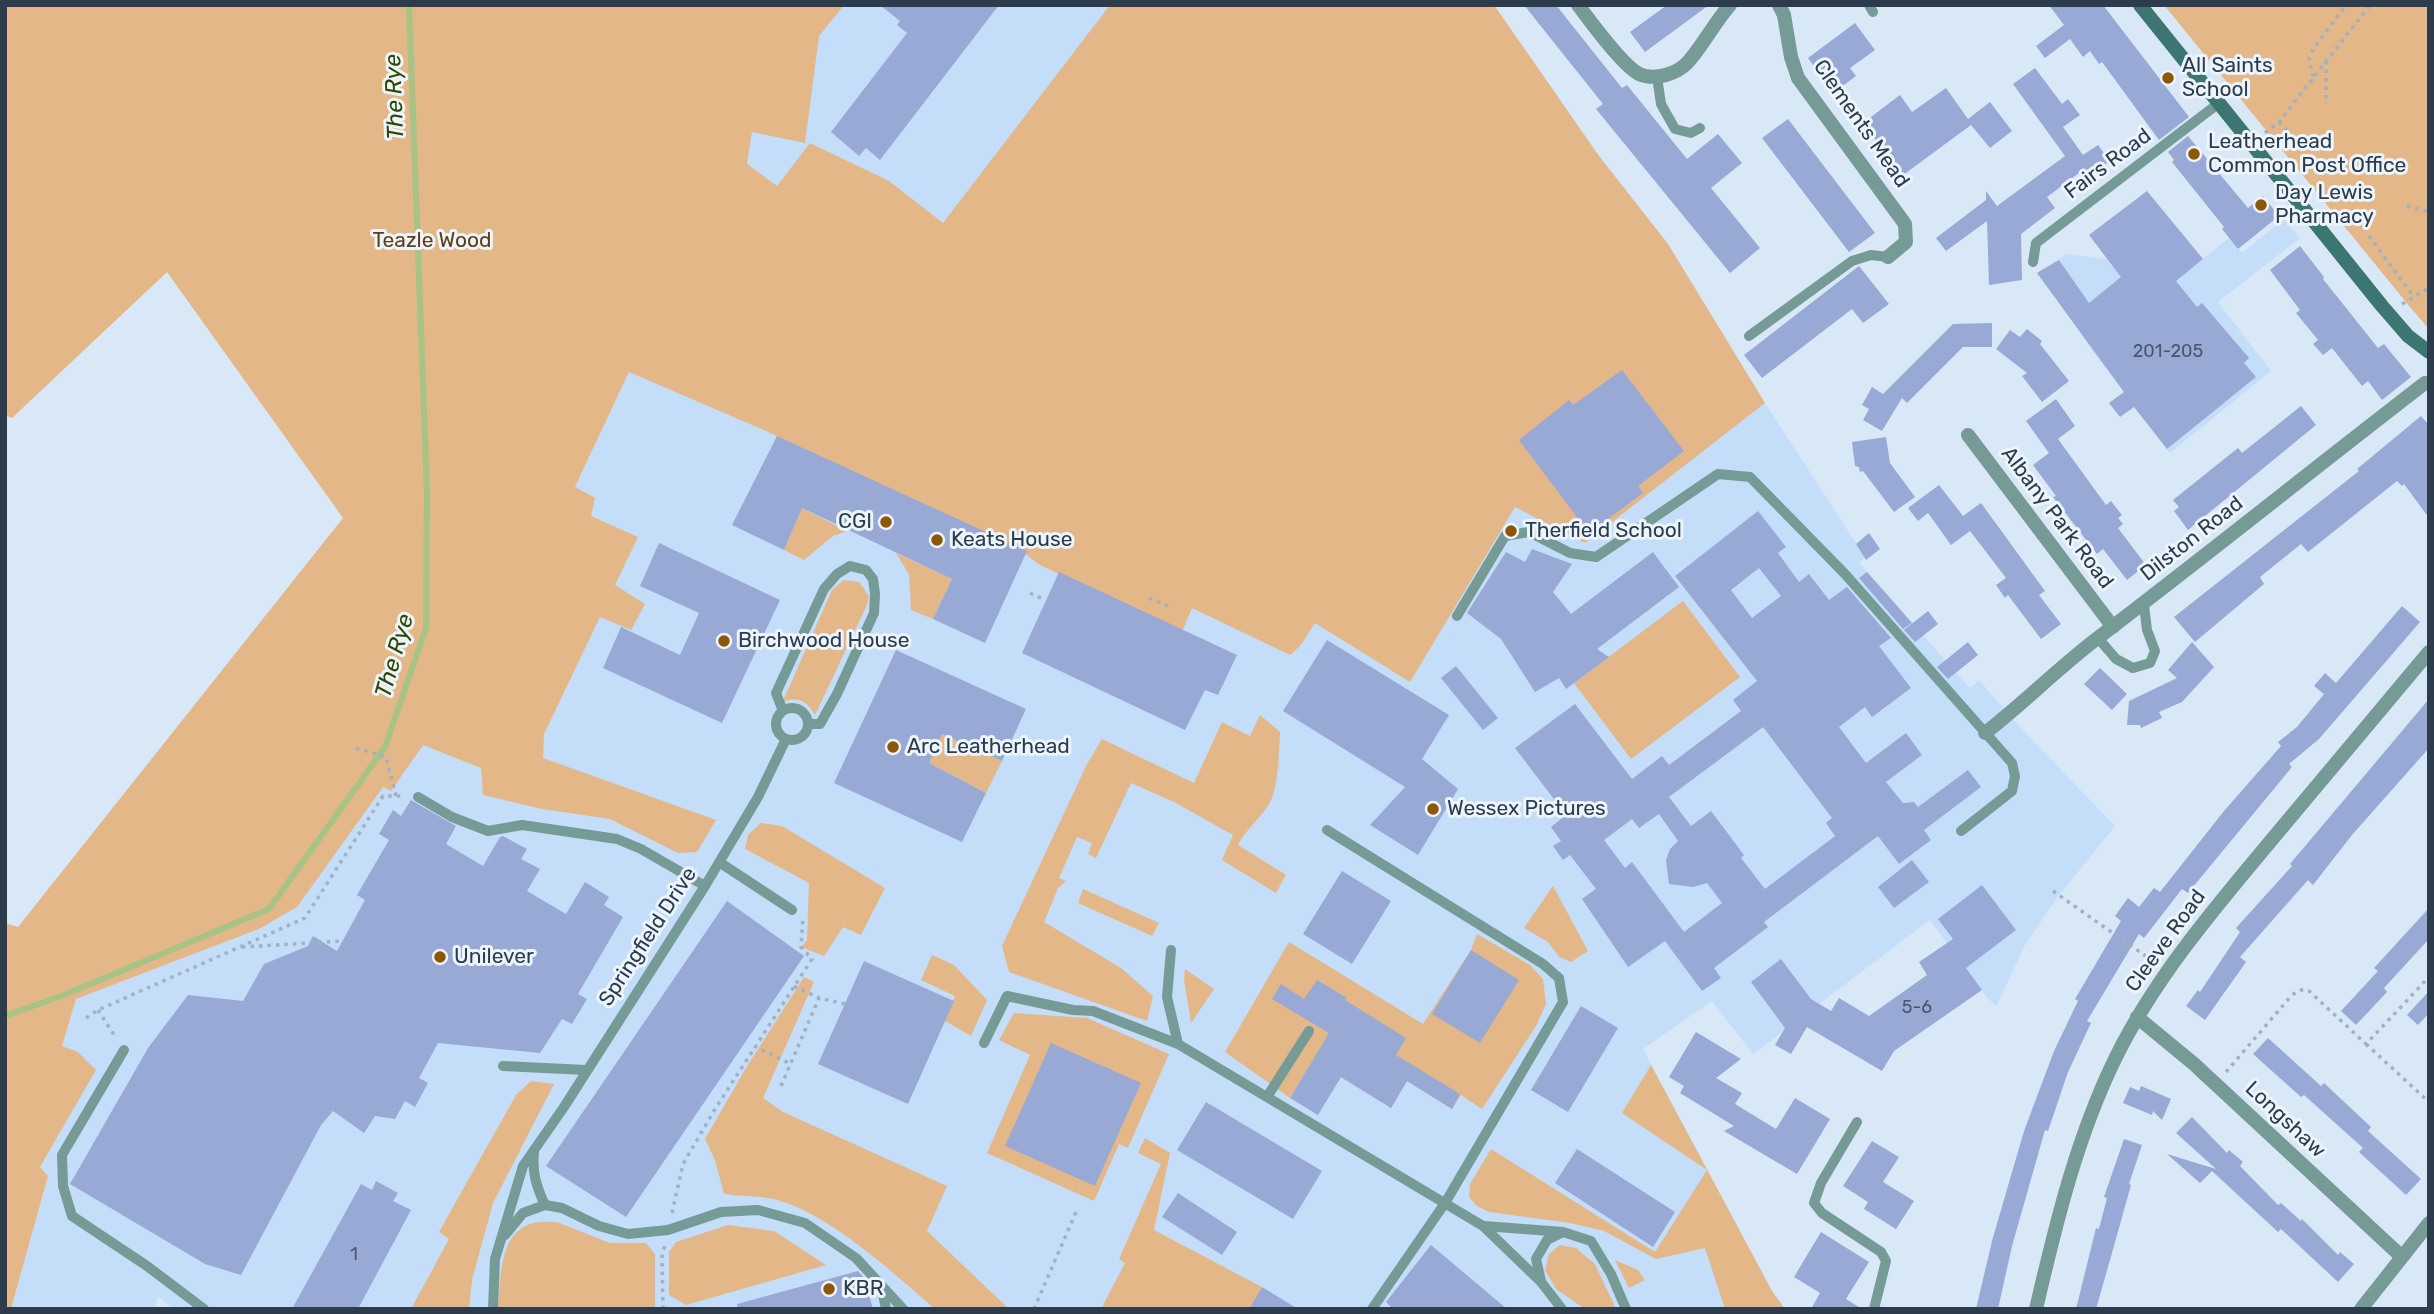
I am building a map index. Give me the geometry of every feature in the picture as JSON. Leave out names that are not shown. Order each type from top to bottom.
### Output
[{"type":"main road","points":[[2140,5],[2388,314],[2408,336],[2429,352]]},
{"type":"street","points":[[1578,5],[1629,66],[1641,75],[1657,77],[1672,74],[1687,63],[1730,5]]},
{"type":"street","name":"Clements Mead","points":[[1779,5],[1784,15],[1791,57],[1798,78],[1905,224],[1906,242],[1888,257]]},
{"type":"street","name":"Dilston Road","points":[[1985,733],[2098,638],[2144,605],[2425,383],[2429,383]]},
{"type":"street","name":"Albany Park Road","points":[[1968,435],[2113,627]]},
{"type":"street","name":"Cleeve Road","points":[[2036,1309],[2084,1130],[2116,1056],[2137,1017],[2200,925],[2429,652]]},
{"type":"street","name":"Longshaw","points":[[2137,1017],[2216,1084],[2402,1257]]},
{"type":"street","points":[[2361,1309],[2429,1223]]},
{"type":"lane","points":[[1657,77],[1661,104],[1675,129],[1691,133],[1699,128]]},
{"type":"lane","name":"Fairs Road","points":[[2033,262],[2036,243],[2219,103]]},
{"type":"lane","points":[[1749,336],[1852,261],[1871,255],[1888,257]]},
{"type":"lane","points":[[1457,616],[1505,536],[1529,532],[1570,553],[1596,557],[1718,474],[1750,477],[1845,574],[2011,763],[2015,776],[2012,791],[1961,831]]},
{"type":"lane","points":[[783,710],[776,693],[824,589],[837,574],[850,566],[866,570],[873,579],[874,612],[820,724],[809,724]]},
{"type":"lane","points":[[2098,638],[2116,659],[2133,668],[2150,663],[2155,651],[2147,630],[2144,605]]},
{"type":"lane","points":[[794,707],[807,717],[809,724],[805,735],[799,739],[786,739],[782,736],[776,725],[783,710],[794,707]]},
{"type":"lane","name":"Springfield Drive","points":[[493,1309],[495,1259],[523,1166],[705,886],[758,797],[786,739]]},
{"type":"lane","points":[[418,797],[452,817],[488,831],[522,825],[617,839],[641,849],[705,886]]},
{"type":"lane","points":[[1327,830],[1543,964],[1559,978],[1563,1002],[1445,1203],[1372,1309]]},
{"type":"lane","points":[[719,862],[792,910]]},
{"type":"lane","points":[[1171,950],[1167,997],[1178,1044]]},
{"type":"lane","points":[[984,1043],[1007,996],[1073,1010],[1093,1011],[1178,1044],[1483,1226],[1541,1282],[1562,1309]]},
{"type":"lane","points":[[1267,1097],[1309,1031]]},
{"type":"lane","points":[[124,1051],[62,1155],[63,1186],[72,1216],[147,1265],[204,1309]]},
{"type":"lane","points":[[503,1066],[586,1070]]},
{"type":"lane","points":[[1857,1122],[1821,1183],[1814,1203],[1822,1213],[1881,1252],[1885,1261],[1874,1309]]},
{"type":"lane","points":[[534,1151],[532,1168],[536,1186],[545,1205],[562,1208],[599,1226],[628,1234],[668,1230],[721,1212],[758,1210],[805,1223],[856,1258],[903,1309]]},
{"type":"lane","name":"Springfield Drive","points":[[499,1245],[512,1224],[523,1213],[545,1205]]},
{"type":"lane","points":[[1483,1226],[1563,1232],[1591,1241],[1611,1274],[1626,1309]]},
{"type":"lane","points":[[1541,1282],[1536,1259],[1547,1240],[1563,1232]]},
{"type":"lane","points":[[881,1286],[886,1309]]},
{"type":"path","points":[[2314,77],[2309,58],[2346,5]]},
{"type":"path","points":[[2251,142],[2279,122],[2370,5]]},
{"type":"path","points":[[2326,61],[2326,104]]},
{"type":"path","points":[[2279,122],[2289,133]]},
{"type":"path","points":[[2407,206],[2429,212]]},
{"type":"path","points":[[2369,236],[2414,296]]},
{"type":"path","points":[[2392,298],[2400,306],[2429,288]]},
{"type":"path","points":[[1030,593],[1042,599]]},
{"type":"path","points":[[1149,598],[1168,606]]},
{"type":"path","points":[[356,748],[386,757],[396,796]]},
{"type":"path","points":[[86,1018],[98,1010],[305,918],[383,796],[418,797]]},
{"type":"path","points":[[2053,891],[2119,940],[2168,971]]},
{"type":"path","points":[[239,947],[342,941]]},
{"type":"path","points":[[684,1164],[754,1046],[812,958],[802,947]]},
{"type":"path","points":[[2366,1044],[2429,978]]},
{"type":"path","points":[[794,986],[819,998],[845,1004]]},
{"type":"path","points":[[2216,1084],[2292,995],[2304,989],[2429,1102]]},
{"type":"path","points":[[781,1086],[819,998]]},
{"type":"path","points":[[98,1010],[124,1051]]},
{"type":"path","points":[[754,1046],[789,1063]]},
{"type":"path","points":[[1034,1309],[1076,1212]]},
{"type":"shaded area","points":[[752,5],[1494,5],[1599,156],[1668,244],[1765,403],[1865,557],[1859,563],[1970,688],[1979,680],[2115,826],[2056,899],[2025,945],[1997,1005],[1989,1000],[1930,920],[1753,1054],[1712,1001],[1643,1049],[1772,1291],[1785,1309],[175,1309],[158,1297],[154,1309],[11,1309],[48,1176],[40,1167],[95,1070],[78,1052],[62,1046],[76,999],[259,929],[297,907],[575,487],[629,372],[1301,645],[1314,623],[735,155]]},
{"type":"shaded area","points":[[2284,219],[2300,238],[2218,302],[2271,371],[2170,453],[2088,345],[2038,272],[2067,254],[2189,270],[2229,238],[2242,253]]},
{"type":"green space","name":"Teazle Wood","points":[[5,5],[844,5],[819,36],[805,143],[752,132],[747,164],[777,186],[810,143],[889,181],[943,223],[1110,5],[1494,5],[1599,156],[1668,244],[1765,403],[1585,543],[1515,507],[1410,682],[1315,623],[1301,645],[1290,655],[1192,608],[1182,632],[1040,565],[1020,550],[766,431],[629,372],[575,487],[595,498],[591,516],[638,537],[615,585],[645,604],[631,630],[600,617],[544,734],[543,758],[716,820],[697,852],[678,853],[610,819],[542,809],[483,795],[481,768],[423,745],[391,791],[383,787],[297,907],[259,929],[76,999],[62,1046],[78,1052],[96,1070],[40,1167],[48,1176],[11,1309],[5,1309],[5,923],[18,927],[343,518],[167,272],[12,418],[5,415]]},
{"type":"green space","points":[[2164,5],[2429,5],[2429,329],[2410,307]]},
{"type":"green space","points":[[802,508],[847,531],[833,536],[804,560],[784,550]]},
{"type":"green space","points":[[896,553],[952,579],[933,619],[911,610],[909,574]]},
{"type":"green space","points":[[844,580],[859,582],[869,596],[815,715],[802,701],[783,701],[832,590]]},
{"type":"green space","points":[[1683,601],[1740,677],[1631,759],[1574,683]]},
{"type":"green space","points":[[1260,715],[1280,732],[1277,779],[1269,804],[1238,845],[1286,875],[1276,893],[1222,860],[1233,835],[1174,802],[1131,783],[1096,858],[1088,854],[1092,843],[1077,837],[1059,878],[1066,881],[1058,888],[1044,922],[1121,968],[1153,996],[1147,1021],[1009,972],[1002,946],[1087,764],[1102,739],[1194,783],[1222,722],[1250,736]]},
{"type":"green space","points":[[942,734],[1002,761],[986,793],[929,763]]},
{"type":"green space","points":[[761,823],[782,826],[885,888],[861,935],[843,927],[824,956],[801,947],[807,940],[809,883],[745,849],[748,835]]},
{"type":"green space","points":[[1553,886],[1588,951],[1571,962],[1559,957],[1548,942],[1524,928]]},
{"type":"green space","points":[[1083,889],[1159,923],[1152,936],[1078,903]]},
{"type":"green space","points":[[1477,934],[1530,965],[1543,979],[1546,1004],[1536,1026],[1482,1109],[1461,1095],[1452,1109],[1407,1081],[1391,1108],[1313,1060],[1290,1098],[1225,1052],[1289,942],[1423,1024],[1471,950]]},
{"type":"green space","points":[[932,955],[954,965],[987,1000],[971,1036],[945,1021],[955,996],[921,980]]},
{"type":"green space","points":[[1185,969],[1214,989],[1191,1023],[1184,980]]},
{"type":"green space","points":[[804,977],[814,982],[763,1098],[783,1112],[947,1186],[927,1231],[1009,1309],[935,1309],[856,1243],[812,1214],[768,1198],[724,1194],[715,1160],[705,1139]]},
{"type":"green space","points":[[1014,1013],[1087,1018],[1169,1054],[1128,1148],[1119,1144],[1094,1201],[987,1153],[1030,1055],[999,1040]]},
{"type":"green space","points":[[1651,1065],[1772,1291],[1785,1309],[1725,1309],[1705,1248],[1656,1259],[1604,1231],[1570,1223],[1489,1212],[1477,1206],[1469,1197],[1470,1184],[1491,1149],[1655,1252],[1707,1170],[1622,1113]]},
{"type":"green space","points":[[531,1081],[554,1084],[493,1203],[472,1280],[469,1309],[411,1309],[449,1239],[439,1232],[516,1095]]},
{"type":"green space","points":[[1145,1138],[1170,1153],[1154,1230],[1262,1287],[1249,1309],[1101,1309],[1125,1263],[1119,1259],[1161,1164],[1138,1153]]},
{"type":"green space","points":[[557,1222],[610,1243],[646,1243],[655,1254],[655,1309],[498,1309],[501,1271],[508,1246],[514,1236],[522,1228],[534,1223]]},
{"type":"green space","points":[[728,1225],[774,1231],[826,1265],[686,1305],[669,1295],[669,1252],[676,1242]]},
{"type":"green space","points":[[1560,1245],[1576,1248],[1595,1264],[1616,1309],[1585,1309],[1556,1289],[1545,1270],[1549,1254]]},
{"type":"green space","points":[[1615,1260],[1638,1270],[1645,1280],[1629,1288]]},
{"type":"building","points":[[880,5],[999,5],[880,160],[866,148],[859,156],[831,132],[907,33],[897,25],[900,21]]},
{"type":"building","points":[[1524,5],[1556,5],[1622,88],[1627,85],[1687,159],[1718,134],[1742,163],[1711,188],[1760,248],[1730,273],[1596,109],[1603,104]]},
{"type":"building","points":[[1667,5],[1709,5],[1645,52],[1630,32]]},
{"type":"building","points":[[2049,5],[2103,5],[2189,117],[2159,140],[2102,62],[2099,64],[2090,51],[2083,57],[2070,39],[2045,58],[2036,46],[2064,25]]},
{"type":"building","points":[[1855,23],[1875,50],[1850,68],[1856,76],[1833,93],[1808,58]]},
{"type":"building","points":[[2035,68],[2062,104],[2068,99],[2080,115],[2063,127],[2083,155],[2098,145],[2110,161],[2088,177],[2083,170],[2047,197],[2055,208],[2021,234],[2022,280],[1989,285],[1987,221],[1946,251],[1936,238],[1986,200],[1986,191],[1997,206],[2065,156],[2013,84]]},
{"type":"building","points":[[1946,88],[1968,119],[1990,102],[2012,131],[1990,148],[1971,125],[1895,181],[1886,168],[1893,163],[1863,123],[1900,95],[1912,112]]},
{"type":"building","points":[[1788,119],[1875,233],[1849,252],[1762,138]]},
{"type":"building","points":[[2188,136],[2248,208],[2263,196],[2279,216],[2238,249],[2222,229],[2224,227],[2172,162],[2174,160],[2168,152]]},
{"type":"building","points":[[2147,191],[2203,259],[2176,281],[2197,307],[2202,303],[2249,358],[2244,363],[2256,377],[2167,449],[2134,407],[2120,417],[2109,403],[2124,392],[2037,273],[2059,260],[2089,303],[2121,277],[2089,235]]},
{"type":"building","points":[[2300,246],[2378,348],[2384,344],[2411,377],[2382,400],[2368,381],[2362,386],[2332,348],[2323,355],[2313,344],[2318,340],[2296,313],[2300,310],[2270,270]]},
{"type":"building","points":[[1859,266],[1889,304],[1863,323],[1852,309],[1762,378],[1744,355]]},
{"type":"building","points":[[1992,323],[1992,347],[1963,347],[1907,403],[1902,398],[1882,431],[1863,420],[1869,409],[1862,405],[1872,387],[1883,394],[1953,324]]},
{"type":"building","points":[[2027,329],[2042,341],[2040,344],[2069,381],[2042,402],[2022,376],[2027,373],[1996,349],[2010,330],[2020,337]]},
{"type":"building","points":[[1622,370],[1684,451],[1638,486],[1643,493],[1589,533],[1519,440],[1569,400],[1573,405]]},
{"type":"building","points":[[2056,399],[2075,426],[2058,439],[2106,505],[2111,501],[2122,515],[2118,518],[2123,524],[2118,528],[2146,565],[2127,580],[2103,549],[2097,554],[2053,497],[2056,496],[2033,465],[2049,453],[2026,421]]},
{"type":"building","points":[[2301,406],[2316,425],[2188,530],[2174,511],[2179,507],[2173,500],[2238,448],[2242,453]]},
{"type":"building","points":[[2421,416],[2429,425],[2429,518],[2404,484],[2402,486],[2397,481],[2308,552],[2301,544],[2260,577],[2264,584],[2195,642],[2174,617],[2359,471],[2357,469]]},
{"type":"building","name":"Keats House","points":[[777,436],[1027,551],[985,643],[933,619],[952,579],[802,508],[784,550],[732,525]]},
{"type":"building","points":[[1886,437],[1890,463],[1915,497],[1894,512],[1863,471],[1860,472],[1859,467],[1855,466],[1852,442]]},
{"type":"building","points":[[1939,485],[1963,516],[1981,503],[2045,591],[2039,595],[2061,624],[2041,639],[2008,595],[2005,598],[1996,585],[2006,578],[1970,531],[1951,545],[1928,513],[1918,521],[1908,508]]},
{"type":"building","points":[[1758,511],[1786,547],[1778,553],[1799,582],[1809,574],[1829,600],[1847,587],[1891,638],[1879,646],[1911,688],[1872,717],[1865,707],[1839,727],[1866,763],[1906,733],[1922,755],[1886,782],[1903,803],[1914,802],[1918,807],[1968,770],[1981,787],[1924,830],[1931,840],[1899,864],[1878,836],[1764,922],[1768,927],[1714,968],[1721,978],[1702,991],[1665,941],[1628,967],[1582,899],[1596,889],[1570,855],[1563,860],[1553,846],[1561,841],[1551,827],[1566,815],[1515,748],[1575,704],[1632,779],[1662,756],[1669,765],[1741,711],[1733,700],[1757,681],[1675,576]],"holes":[[[1759,568],[1781,596],[1752,618],[1731,590]],[[1763,727],[1832,818],[1826,823],[1835,836],[1765,889],[1711,811],[1691,826],[1669,797]],[[1659,814],[1678,841],[1670,849],[1666,860],[1669,884],[1693,887],[1707,883],[1722,903],[1684,932],[1632,862],[1625,868],[1604,840],[1632,819],[1639,828]]]},
{"type":"building","points":[[1869,533],[1880,549],[1866,560],[1856,544]]},
{"type":"building","name":"Birchwood House","points":[[659,543],[780,600],[722,723],[603,668],[621,627],[680,655],[699,613],[640,586]]},
{"type":"building","points":[[1532,549],[1572,564],[1553,592],[1571,614],[1653,552],[1679,587],[1597,649],[1609,657],[1566,689],[1559,678],[1535,692],[1501,639],[1467,613],[1506,552],[1525,562]]},
{"type":"building","points":[[1059,572],[1237,655],[1218,695],[1205,690],[1185,730],[1022,653]]},
{"type":"building","points":[[1867,572],[1912,623],[1903,629],[1859,578]]},
{"type":"building","points":[[2402,606],[2420,622],[2319,739],[2289,764],[2292,767],[2188,893],[2182,889],[2144,938],[2139,934],[2087,1021],[2091,1023],[2068,1072],[2048,1131],[2045,1130],[2012,1246],[1998,1309],[1976,1309],[1992,1241],[2024,1131],[2054,1051],[2078,1001],[2075,999],[2121,921],[2115,916],[2128,898],[2139,907],[2154,888],[2160,892],[2224,811],[2281,746],[2278,742],[2297,727],[2324,694],[2314,686],[2325,673],[2336,683]]},
{"type":"building","points":[[1928,611],[1938,624],[1915,642],[1904,630]]},
{"type":"building","points":[[1327,640],[1449,715],[1422,759],[1458,789],[1418,855],[1370,825],[1405,787],[1283,711]]},
{"type":"building","points":[[1968,642],[1978,655],[1948,679],[1937,667]]},
{"type":"building","points":[[2192,642],[2214,667],[2182,702],[2159,712],[2162,718],[2141,728],[2140,725],[2127,725],[2129,701],[2177,678],[2168,670]]},
{"type":"building","name":"Arc Leatherhead","points":[[896,650],[1026,709],[1002,761],[942,734],[929,763],[986,793],[962,842],[834,783]]},
{"type":"building","points":[[1456,666],[1498,718],[1483,730],[1441,678]]},
{"type":"building","points":[[2100,668],[2127,694],[2112,710],[2084,684]]},
{"type":"building","points":[[2429,699],[2429,748],[2352,835],[2313,885],[2308,880],[2240,957],[2246,962],[2205,1020],[2186,1006],[2198,990],[2200,992],[2240,932],[2236,928],[2292,866],[2290,864]]},
{"type":"building","name":"Unilever","points":[[411,800],[456,826],[446,844],[483,866],[500,837],[503,836],[527,849],[521,859],[540,869],[527,891],[566,914],[585,882],[609,897],[604,905],[623,917],[578,994],[587,999],[572,1024],[562,1019],[540,1053],[438,1043],[419,1078],[428,1083],[415,1107],[405,1101],[395,1119],[375,1116],[364,1133],[333,1111],[321,1125],[241,1275],[205,1264],[70,1184],[148,1048],[188,995],[243,1001],[264,964],[308,946],[313,936],[337,951],[365,900],[357,895],[389,840],[379,834],[393,810],[401,816]]},
{"type":"building","points":[[1912,860],[1929,882],[1894,908],[1878,887]]},
{"type":"building","points":[[1342,871],[1391,901],[1352,964],[1303,934]]},
{"type":"building","points":[[1982,885],[2016,930],[1966,968],[1982,990],[1894,1051],[1882,1071],[1807,1027],[1791,1054],[1775,1045],[1785,1028],[1751,982],[1781,959],[1811,999],[1831,1011],[1839,998],[1869,1016],[1927,975],[1919,962],[1953,939],[1938,919]]},
{"type":"building","points":[[727,901],[804,956],[626,1217],[546,1166]]},
{"type":"building","points":[[2429,908],[2429,939],[2384,988],[2387,992],[2356,1025],[2341,1011],[2378,971],[2374,968]]},
{"type":"building","points":[[1471,950],[1519,980],[1480,1043],[1432,1014]]},
{"type":"building","points":[[864,961],[954,1001],[908,1104],[818,1064]]},
{"type":"building","points":[[1317,980],[1406,1038],[1396,1055],[1460,1094],[1452,1109],[1407,1081],[1391,1108],[1341,1077],[1318,1115],[1290,1098],[1329,1033],[1272,999],[1281,984],[1304,999]]},
{"type":"building","points":[[2429,991],[2429,1013],[2418,1025],[2407,1015]]},
{"type":"building","points":[[1581,1006],[1618,1028],[1568,1112],[1531,1090]]},
{"type":"building","points":[[1696,1032],[1741,1059],[1716,1078],[1742,1093],[1735,1104],[1776,1129],[1795,1098],[1830,1119],[1797,1174],[1724,1131],[1734,1126],[1680,1093],[1684,1086],[1669,1077]]},
{"type":"building","points":[[2268,1038],[2321,1086],[2324,1083],[2371,1127],[2368,1131],[2421,1179],[2406,1195],[2359,1152],[2363,1148],[2253,1054]]},
{"type":"building","points":[[1051,1043],[1141,1083],[1095,1186],[1005,1146]]},
{"type":"building","points":[[2141,1086],[2171,1099],[2162,1120],[2153,1111],[2152,1115],[2123,1103],[2130,1087],[2139,1091]]},
{"type":"building","points":[[1206,1102],[1322,1171],[1293,1219],[1177,1150]]},
{"type":"building","points":[[2192,1117],[2227,1153],[2229,1150],[2243,1162],[2240,1166],[2278,1205],[2281,1203],[2301,1221],[2302,1219],[2338,1255],[2340,1252],[2354,1264],[2338,1282],[2281,1229],[2278,1232],[2212,1171],[2200,1183],[2167,1154],[2216,1169],[2176,1133]]},
{"type":"building","points":[[2124,1139],[2142,1145],[2112,1253],[2096,1309],[2076,1309],[2096,1228],[2099,1229],[2107,1198],[2104,1197]]},
{"type":"building","points":[[1872,1141],[1899,1157],[1883,1182],[1914,1201],[1896,1229],[1864,1209],[1868,1202],[1843,1186]]},
{"type":"building","points":[[1577,1149],[1675,1212],[1653,1247],[1555,1183]]},
{"type":"building","points":[[376,1181],[398,1193],[393,1201],[411,1210],[358,1309],[292,1309],[361,1184],[372,1190]]},
{"type":"building","points":[[1178,1193],[1237,1232],[1222,1255],[1162,1217]]},
{"type":"building","points":[[1821,1232],[1869,1262],[1846,1299],[1862,1309],[1811,1309],[1820,1293],[1794,1277]]},
{"type":"building","points":[[1431,1245],[1507,1309],[1393,1309],[1386,1302]]},
{"type":"building","name":"KBR","points":[[858,1271],[864,1278],[873,1309],[738,1309],[737,1304]]},
{"type":"building","points":[[1262,1287],[1298,1309],[1249,1309]]},
{"type":"waterway","name":"The Rye","points":[[5,1016],[64,995],[269,909],[385,747],[426,628],[427,493],[409,5]]},
{"type":"place","name":"All Saints School","points":[[2168,78]]},
{"type":"place","name":"Leatherhead Common Post Office","points":[[2194,154]]},
{"type":"place","name":"Day Lewis Pharmacy","points":[[2261,205]]},
{"type":"place","name":"CGI","points":[[886,522]]},
{"type":"place","name":"Therfield School","points":[[1511,531]]},
{"type":"place","name":"Keats House","points":[[937,540]]},
{"type":"place","name":"Birchwood House","points":[[724,641]]},
{"type":"place","name":"Arc Leatherhead","points":[[893,747]]},
{"type":"place","name":"Wessex Pictures","points":[[1433,809]]},
{"type":"place","name":"Unilever","points":[[440,957]]},
{"type":"place","name":"KBR","points":[[829,1289]]}]
